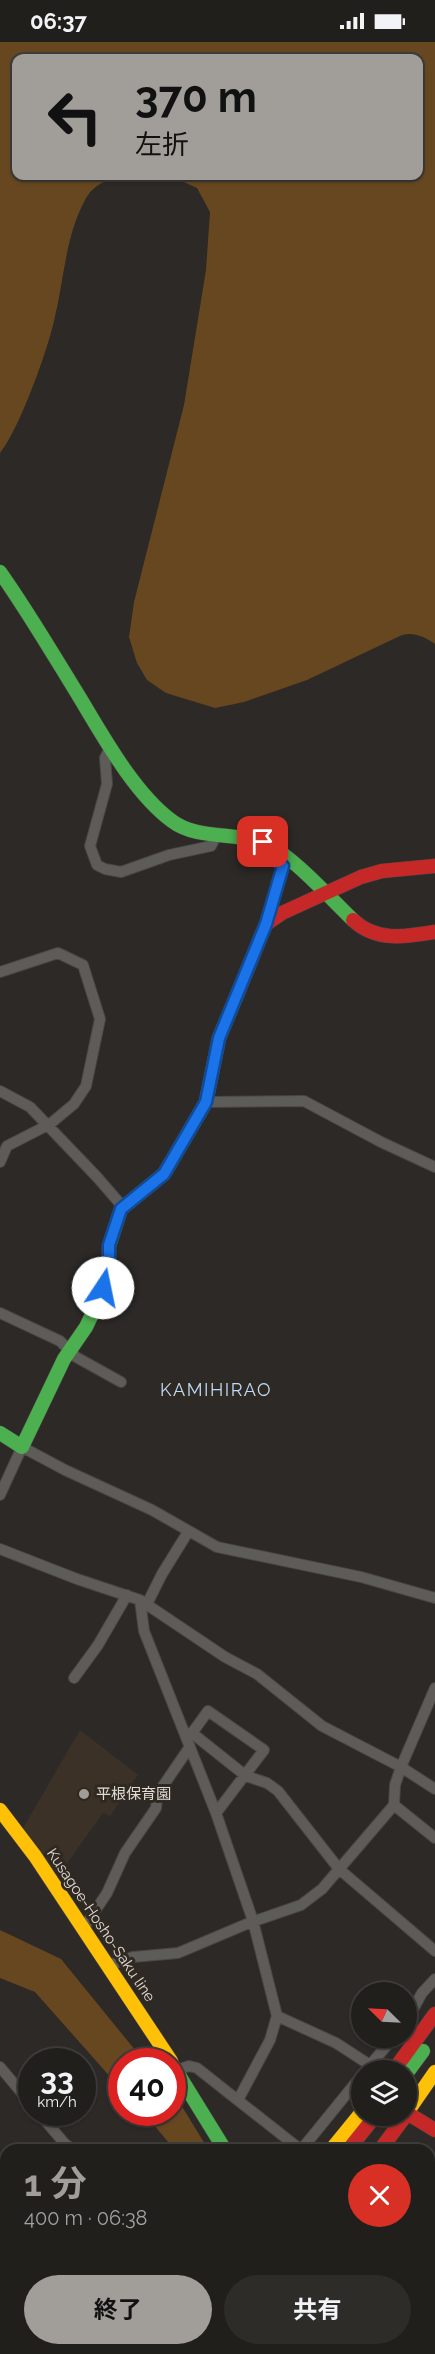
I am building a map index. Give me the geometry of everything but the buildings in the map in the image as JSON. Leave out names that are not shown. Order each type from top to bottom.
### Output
[{"type":"main road","points":[[0,572],[30,615],[110,748],[152,803],[174,823],[187,829],[248,837],[268,844],[286,856],[357,924],[380,935],[398,938],[435,932]]},
{"type":"main road","points":[[0,1432],[22,1447],[69,1351],[86,1327],[99,1300],[109,1261],[109,1245],[123,1207],[164,1174],[206,1102],[219,1038],[266,924],[282,913],[361,877],[382,871],[435,866]]},
{"type":"main road","name":"Kusagoe-Hosho-Saku line","points":[[0,1810],[28,1846],[162,2048]]},
{"type":"main road","points":[[401,2060],[435,2014]]},
{"type":"main road","points":[[416,2060],[435,2035]]},
{"type":"main road","points":[[417,2098],[435,2072]]},
{"type":"main road","name":"Kusagoe-Hosho-Saku line","points":[[186,2086],[221,2144]]},
{"type":"main road","points":[[417,2120],[435,2130]]},
{"type":"main road","points":[[337,2144],[351,2126]]},
{"type":"main road","points":[[353,2144],[367,2126]]},
{"type":"main road","points":[[384,2144],[397,2126]]},
{"type":"street","points":[[110,748],[105,758],[106,791],[90,846],[97,865],[121,872],[169,855],[211,846],[217,834]]},
{"type":"street","points":[[266,924],[283,866],[265,851],[268,844]]},
{"type":"street","points":[[0,972],[58,953],[82,964],[100,1019],[90,1073],[81,1096],[46,1126],[7,1146],[0,1162]]},
{"type":"street","points":[[0,1091],[30,1107],[123,1207]]},
{"type":"street","points":[[206,1102],[304,1101],[381,1142],[435,1167]]},
{"type":"street","points":[[0,1313],[60,1341],[76,1357],[121,1382]]},
{"type":"street","points":[[0,1495],[22,1447],[64,1470],[143,1506],[217,1547],[361,1577],[435,1598]]},
{"type":"street","points":[[188,1532],[143,1602],[144,1631],[188,1734],[189,1748],[216,1813],[253,1921],[277,2016],[270,2040],[238,2100]]},
{"type":"street","points":[[0,1549],[143,1602],[225,1656],[257,1674],[322,1726],[401,1767],[435,1789]]},
{"type":"street","points":[[74,1678],[98,1645],[127,1595]]},
{"type":"street","points":[[109,1965],[133,1957],[178,1953],[309,1900],[394,1805],[395,1785],[401,1767],[435,1688]]},
{"type":"street","points":[[188,1734],[208,1711],[264,1750],[216,1813]]},
{"type":"street","points":[[188,1734],[246,1776],[267,1783],[283,1796],[339,1869],[435,1951]]},
{"type":"street","points":[[83,1929],[106,1893],[125,1853],[156,1809],[157,1799],[163,1786],[189,1748]]},
{"type":"street","points":[[394,1805],[435,1838]]},
{"type":"street","points":[[417,2002],[435,1979]]},
{"type":"street","points":[[277,2016],[336,2043],[359,2060]]},
{"type":"street","points":[[374,2060],[384,2048]]},
{"type":"street","points":[[186,2066],[193,2066],[293,2144]]},
{"type":"street","points":[[0,2067],[18,2088]]},
{"type":"street","points":[[306,2144],[351,2089]]},
{"type":"street","points":[[50,2126],[67,2144]]},
{"type":"shaded area","points":[[0,42],[435,42],[435,644],[419,636],[402,635],[307,680],[244,702],[215,708],[166,693],[147,680],[137,663],[129,637],[134,602],[184,405],[206,270],[210,212],[197,188],[179,180],[423,180],[423,54],[12,54],[12,180],[108,180],[88,195],[78,214],[45,351],[24,409],[0,453]]},
{"type":"shaded area","name":"平根保育園","points":[[80,1730],[138,1775],[110,1816],[103,1813],[58,1876],[23,1828]]},
{"type":"shaded area","points":[[0,1930],[61,1959],[133,2048],[108,2048],[108,2074],[96,2061],[96,2048],[85,2048],[35,1992],[0,1978]]},
{"type":"shaded area","points":[[186,2113],[205,2144],[170,2144],[155,2126],[186,2126]]},
{"type":"traffic: fast","points":[[0,572],[121,764],[158,810],[172,821],[193,831],[253,840],[274,848],[298,866],[353,920]]},
{"type":"traffic: fast","points":[[0,1433],[22,1447],[64,1359],[86,1327],[99,1300],[109,1261],[109,1246],[121,1209],[164,1174],[206,1102],[219,1038],[239,990]]},
{"type":"traffic: fast","points":[[416,2060],[423,2051]]},
{"type":"traffic: fast","points":[[186,2087],[221,2144]]},
{"type":"traffic: slow","points":[[0,1810],[35,1856],[162,2048]]},
{"type":"traffic: slow","points":[[417,2098],[435,2072]]},
{"type":"traffic: slow","points":[[336,2144],[351,2125]]},
{"type":"traffic: jam","points":[[239,990],[266,924],[282,913],[361,877],[382,871],[435,866]]},
{"type":"traffic: jam","points":[[353,920],[371,932],[381,935],[402,936],[435,932]]},
{"type":"traffic: jam","points":[[401,2060],[435,2014]]},
{"type":"traffic: jam","points":[[417,2119],[435,2130]]},
{"type":"traffic: jam","points":[[353,2144],[367,2126]]},
{"type":"traffic: jam","points":[[384,2144],[398,2126]]},
{"type":"place","name":"平根保育園","points":[[84,1794]]},
{"type":"district","name":"KAMIHIRAO","points":[[216,1390]]},
{"type":"route","points":[[103,1288],[109,1261],[109,1245],[121,1209],[164,1174],[206,1102],[219,1038],[266,924],[283,866],[265,851],[268,844],[263,842]]}]
